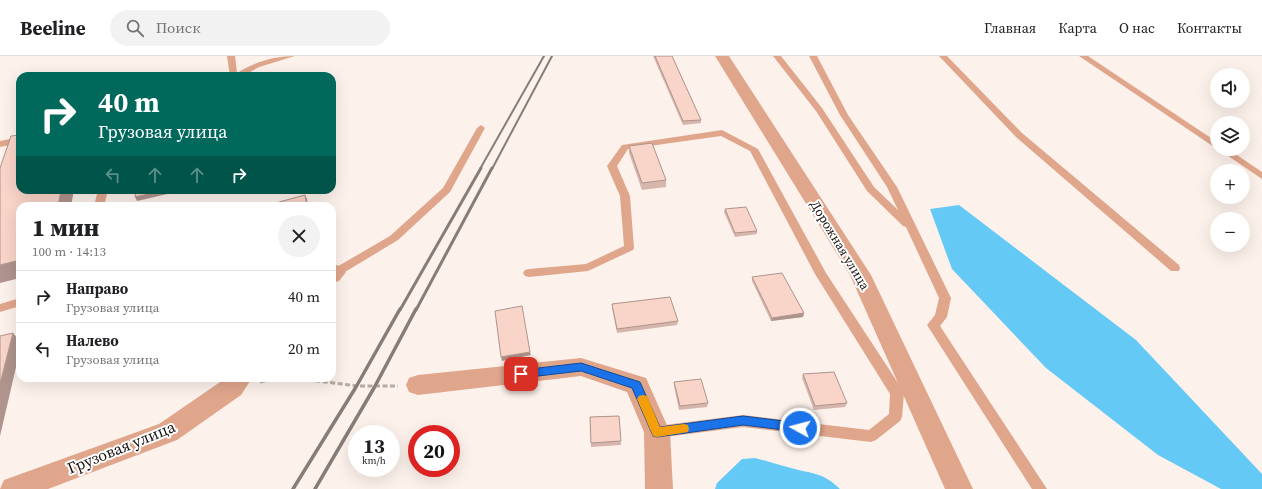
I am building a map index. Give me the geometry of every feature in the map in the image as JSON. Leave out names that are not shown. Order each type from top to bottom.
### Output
[{"type":"street","name":"Дорожная улица","points":[[722,56],[860,275],[959,489]]},
{"type":"street","points":[[418,385],[581,367],[636,385],[657,432],[659,489]]},
{"type":"street","name":"Грузовая улица","points":[[23,487],[168,432],[232,388],[237,382]]},
{"type":"lane","points":[[231,56],[233,72]]},
{"type":"lane","points":[[245,72],[256,65],[290,56]]},
{"type":"lane","points":[[777,56],[819,110],[870,189],[912,229]]},
{"type":"lane","points":[[813,56],[844,115],[892,187],[945,298],[941,317],[933,325],[1040,489]]},
{"type":"lane","points":[[943,56],[1019,135],[1175,268]]},
{"type":"lane","points":[[1083,56],[1210,141]]},
{"type":"lane","points":[[336,271],[394,238],[447,190],[481,128]]},
{"type":"lane","points":[[529,273],[588,266],[629,248],[625,196],[612,166],[625,147],[722,134],[754,149],[821,274],[897,393],[895,417],[871,436],[743,421],[657,432]]},
{"type":"lane","points":[[0,144],[16,141]]},
{"type":"lane","points":[[1232,156],[1262,176]]},
{"type":"lane","points":[[0,308],[16,303]]},
{"type":"path","points":[[325,382],[374,388],[418,385]]},
{"type":"water","points":[[959,205],[1136,340],[1262,474],[1262,489],[1221,489],[1158,455],[1046,368],[952,269],[930,209]]},
{"type":"water","points":[[755,458],[823,476],[840,489],[715,489],[717,483],[742,459]]},
{"type":"building","points":[[655,56],[672,56],[701,120],[683,121]]},
{"type":"building","points":[[16,135],[16,194],[60,194],[59,202],[16,202],[16,261],[0,265],[0,168],[11,136]]},
{"type":"building","points":[[652,143],[666,180],[642,183],[629,146]]},
{"type":"building","points":[[135,194],[149,194],[135,197]]},
{"type":"building","points":[[305,195],[306,202],[279,202]]},
{"type":"building","points":[[746,207],[757,231],[735,233],[725,209]]},
{"type":"building","points":[[782,273],[804,313],[772,318],[752,277]]},
{"type":"building","points":[[670,297],[678,321],[617,329],[612,304]]},
{"type":"building","points":[[522,306],[530,352],[501,357],[495,311]]},
{"type":"building","points":[[13,333],[0,384],[0,336]]},
{"type":"building","points":[[834,372],[847,403],[815,406],[803,374]]},
{"type":"building","points":[[701,379],[708,403],[680,406],[674,382]]},
{"type":"building","points":[[619,416],[621,441],[591,443],[590,417]]},
{"type":"railway","points":[[480,169],[544,56]]},
{"type":"railway","points":[[492,169],[552,56]]},
{"type":"railway","points":[[400,310],[481,168]]},
{"type":"railway","points":[[416,310],[492,168]]},
{"type":"railway","points":[[293,489],[356,387],[400,309]]},
{"type":"railway","points":[[315,489],[374,388],[416,309]]},
{"type":"slow traffic","points":[[643,399],[657,432],[684,429]]},
{"type":"route","points":[[521,374],[581,367],[636,385],[657,432],[743,421],[800,428]]}]
